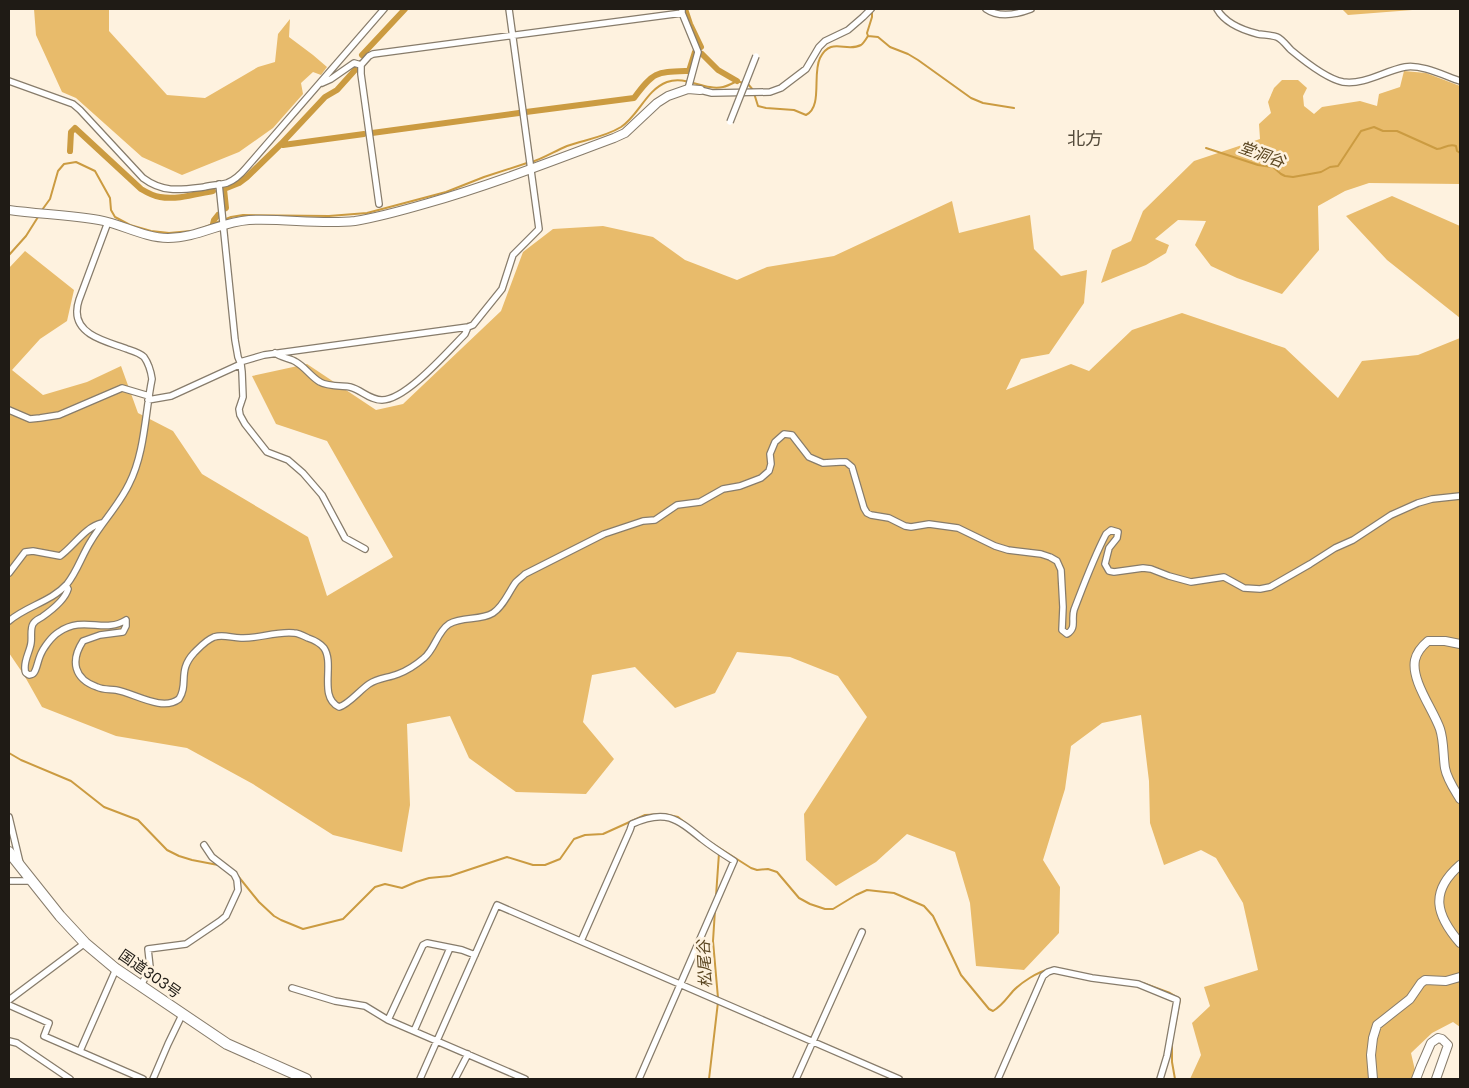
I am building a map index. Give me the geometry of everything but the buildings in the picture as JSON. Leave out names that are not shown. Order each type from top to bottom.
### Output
[{"type":"highway","name":"国道303号","points":[[9,852],[60,916],[85,943],[116,969],[226,1044],[306,1079]]},
{"type":"street","points":[[9,81],[73,104],[143,178],[154,185],[172,190],[219,184],[228,182],[246,168],[384,9]]},
{"type":"street","points":[[9,410],[30,419],[59,415],[122,388],[148,398],[171,396],[240,363],[264,354],[472,325],[502,289],[513,255],[539,229],[509,9]]},
{"type":"street","points":[[9,210],[99,220],[146,235],[167,238],[196,235],[234,222],[250,220],[334,222],[372,218],[448,197],[530,169],[624,133],[657,103],[668,96],[688,89],[712,93],[770,92],[781,88],[806,69],[819,47],[825,41],[848,30],[871,9]]},
{"type":"street","points":[[986,9],[1000,13],[1017,14],[1031,9]]},
{"type":"street","points":[[1217,9],[1227,21],[1239,27],[1256,34],[1276,37],[1316,68],[1341,82],[1364,81],[1407,66],[1420,67],[1460,81]]},
{"type":"street","points":[[379,204],[361,74],[361,65],[373,54],[682,11],[698,52],[688,89]]},
{"type":"street","points":[[730,122],[756,56]]},
{"type":"street","points":[[320,83],[331,79],[354,63],[361,65]]},
{"type":"street","points":[[219,184],[235,340],[242,372],[240,416],[267,452],[288,460],[303,473],[322,495],[345,538],[365,549]]},
{"type":"street","points":[[9,621],[49,598],[66,585],[102,523],[118,504],[137,466],[152,380],[151,369],[143,356],[94,336],[84,329],[78,320],[77,312],[79,300],[108,222]]},
{"type":"street","points":[[275,353],[278,356],[296,362],[319,382],[355,388],[372,398],[380,400],[388,399],[395,397],[416,383],[465,334],[468,327]]},
{"type":"street","points":[[66,585],[68,589],[62,600],[34,622],[25,669],[29,675],[35,672],[40,655],[58,632],[73,625],[116,625],[126,620],[123,632],[100,635],[83,641],[76,655],[75,664],[77,671],[85,681],[96,687],[117,690],[145,700],[168,704],[177,701],[182,695],[185,667],[190,658],[209,639],[224,635],[241,638],[294,632],[322,646],[328,655],[327,684],[331,699],[339,707],[345,705],[372,682],[398,674],[425,658],[432,650],[445,627],[451,623],[494,613],[517,581],[525,574],[604,534],[655,520],[677,505],[700,502],[723,489],[740,486],[761,478],[769,471],[772,448],[778,438],[784,434],[792,435],[809,457],[823,463],[840,462],[850,464],[864,508],[871,516],[889,518],[911,527],[929,524],[958,528],[995,546],[1008,550],[1041,554],[1057,561],[1061,570],[1062,630],[1067,634],[1072,631],[1074,626],[1073,614],[1088,573],[1106,534],[1111,530],[1118,532],[1117,538],[1109,548],[1105,564],[1108,570],[1114,572],[1143,568],[1191,582],[1224,578],[1244,588],[1260,588],[1270,586],[1282,580],[1335,548],[1353,540],[1396,512],[1432,499],[1460,496]]},
{"type":"street","points":[[9,573],[25,552],[33,551],[60,556],[94,525],[102,523]]},
{"type":"street","points":[[1460,644],[1428,641],[1419,650],[1415,660],[1415,671],[1422,692],[1440,730],[1445,769],[1460,799]]},
{"type":"street","points":[[581,941],[632,824],[644,818],[655,816],[670,817],[685,825],[734,861],[639,1079]]},
{"type":"street","points":[[9,817],[21,866]]},
{"type":"street","points":[[141,986],[150,967],[148,949],[186,944],[226,916],[238,890],[234,874],[212,857],[204,845]]},
{"type":"street","points":[[1460,866],[1447,878],[1440,894],[1439,905],[1442,918],[1460,943]]},
{"type":"street","points":[[9,881],[27,881],[31,879]]},
{"type":"street","points":[[420,1079],[497,905],[899,1079]]},
{"type":"street","points":[[796,1079],[862,932]]},
{"type":"street","points":[[9,1000],[85,943]]},
{"type":"street","points":[[388,1020],[426,943],[462,950],[474,955]]},
{"type":"street","points":[[414,1031],[450,948]]},
{"type":"street","points":[[80,1051],[116,969]]},
{"type":"street","points":[[998,1079],[1043,976],[1054,970],[1092,978],[1138,984],[1177,1000],[1167,1056],[1160,1079]]},
{"type":"street","points":[[1373,1079],[1371,1055],[1377,1025],[1410,999],[1425,980],[1446,981],[1460,977]]},
{"type":"street","points":[[292,988],[335,1001],[365,1006],[388,1020],[468,1054],[513,1077],[525,1079]]},
{"type":"street","points":[[9,1005],[49,1023],[44,1036],[143,1079]]},
{"type":"street","points":[[153,1079],[182,1015]]},
{"type":"street","points":[[1416,1079],[1432,1043],[1438,1038],[1448,1044],[1436,1079]]},
{"type":"street","points":[[9,1041],[17,1043],[70,1079]]},
{"type":"street","points":[[456,1079],[468,1054]]},
{"type":"shaded area","points":[[34,9],[109,9],[109,31],[167,95],[205,98],[258,67],[275,62],[278,34],[290,19],[289,37],[327,67],[321,75],[313,72],[301,83],[303,94],[273,128],[239,152],[182,175],[142,157],[76,98],[62,92],[36,35]]},
{"type":"shaded area","points":[[1342,9],[1425,9],[1348,15]]},
{"type":"shaded area","points":[[1404,71],[1426,73],[1460,86],[1460,184],[1369,183],[1345,191],[1318,206],[1319,250],[1282,294],[1237,278],[1211,266],[1195,245],[1206,221],[1178,220],[1155,239],[1169,245],[1166,253],[1146,265],[1101,283],[1112,250],[1131,241],[1143,211],[1194,161],[1260,139],[1259,124],[1271,113],[1268,102],[1274,88],[1282,80],[1298,80],[1307,88],[1303,96],[1304,106],[1314,114],[1322,107],[1360,101],[1377,106],[1379,94],[1400,87]]},
{"type":"shaded area","points":[[1392,196],[1460,226],[1460,318],[1387,260],[1346,216]]},
{"type":"shaded area","points":[[952,201],[959,233],[1030,215],[1034,249],[1061,276],[1087,270],[1084,303],[1049,354],[1021,359],[1006,390],[1071,364],[1089,371],[1132,330],[1182,313],[1285,348],[1338,398],[1362,361],[1418,355],[1460,338],[1460,1027],[1453,1022],[1432,1033],[1411,1053],[1417,1079],[1190,1079],[1201,1055],[1192,1023],[1210,1006],[1204,987],[1258,970],[1243,903],[1216,858],[1201,850],[1164,865],[1150,823],[1149,781],[1141,715],[1102,723],[1071,746],[1065,789],[1043,860],[1060,887],[1059,933],[1024,970],[976,966],[970,903],[955,852],[907,834],[876,862],[836,886],[806,860],[804,814],[867,717],[838,676],[790,657],[737,652],[715,693],[675,708],[635,667],[592,675],[583,722],[614,759],[586,794],[516,792],[469,758],[450,716],[407,724],[410,805],[402,852],[333,835],[253,784],[187,748],[116,736],[42,707],[9,653],[9,268],[25,251],[74,290],[67,321],[40,339],[12,370],[43,395],[87,382],[121,366],[138,413],[173,431],[202,474],[308,537],[327,596],[393,557],[327,441],[276,424],[252,376],[307,364],[376,410],[403,404],[501,311],[523,252],[553,229],[603,226],[653,237],[685,260],[737,280],[767,267],[834,256]]},
{"type":"waterway","points":[[362,55],[405,9]]},
{"type":"waterway","points":[[685,9],[701,47]]},
{"type":"waterway","points":[[748,84],[753,90],[758,106],[794,110],[806,115],[811,111],[816,98],[818,65],[824,51],[834,46],[855,47],[862,44],[868,36],[872,11]]},
{"type":"waterway","name":"堂洞谷","points":[[868,36],[878,37],[890,47],[918,60],[971,98],[983,103],[1014,108]]},
{"type":"waterway","points":[[526,112],[634,98],[646,83],[657,75],[689,71],[695,52]]},
{"type":"waterway","points":[[702,54],[718,70],[737,81]]},
{"type":"waterway","points":[[224,209],[226,208],[224,189],[239,183],[247,177],[325,97],[337,90],[355,70]]},
{"type":"waterway","points":[[532,162],[567,146],[601,136],[621,127],[633,116],[653,91],[667,82],[681,80],[716,88],[725,87],[737,81],[743,83]]},
{"type":"waterway","points":[[372,133],[519,113]]},
{"type":"waterway","name":"堂洞谷","points":[[1206,148],[1258,165],[1273,167],[1281,174],[1293,177],[1321,172],[1330,167],[1338,166],[1361,131],[1374,127],[1383,131],[1397,131],[1437,149],[1451,145],[1456,146],[1457,151],[1460,153]]},
{"type":"waterway","points":[[70,151],[71,132],[75,128],[141,189],[150,194],[173,198],[213,191]]},
{"type":"waterway","points":[[281,144],[364,134]]},
{"type":"waterway","points":[[42,210],[50,199],[58,171],[64,164],[76,162],[95,171],[110,198],[111,210],[115,217],[130,225],[151,231],[169,233],[191,231]]},
{"type":"waterway","points":[[200,229],[231,217],[243,215],[329,216],[367,213],[446,192],[527,163]]},
{"type":"waterway","points":[[213,224],[218,215]]},
{"type":"waterway","points":[[9,255],[26,236],[38,217]]},
{"type":"waterway","points":[[9,753],[71,781],[104,807],[138,820],[167,850],[192,860],[218,865]]},
{"type":"waterway","points":[[238,876],[259,902],[274,916],[303,929],[343,919],[375,887],[385,884],[402,888],[429,878],[450,876],[507,857],[533,865],[545,865],[560,859],[574,839],[585,835],[603,834],[645,815],[664,814],[678,817],[698,833]]},
{"type":"waterway","points":[[710,842],[751,868],[757,870],[768,869],[777,872],[799,898],[825,909],[833,909],[867,890],[894,893],[924,906],[933,916],[961,975],[989,1009],[993,1011],[1025,981],[1040,972],[1050,969]]},
{"type":"waterway","name":"松尾谷","points":[[716,896],[719,853]]},
{"type":"waterway","name":"松尾谷","points":[[715,910],[713,941],[718,998]]},
{"type":"waterway","points":[[1143,983],[1170,993],[1180,999],[1175,1026]]},
{"type":"waterway","name":"松尾谷","points":[[709,1079],[718,1002]]},
{"type":"waterway","points":[[1172,1043],[1172,1062],[1175,1079]]},
{"type":"district","name":"北方","points":[[1085,139]]}]
